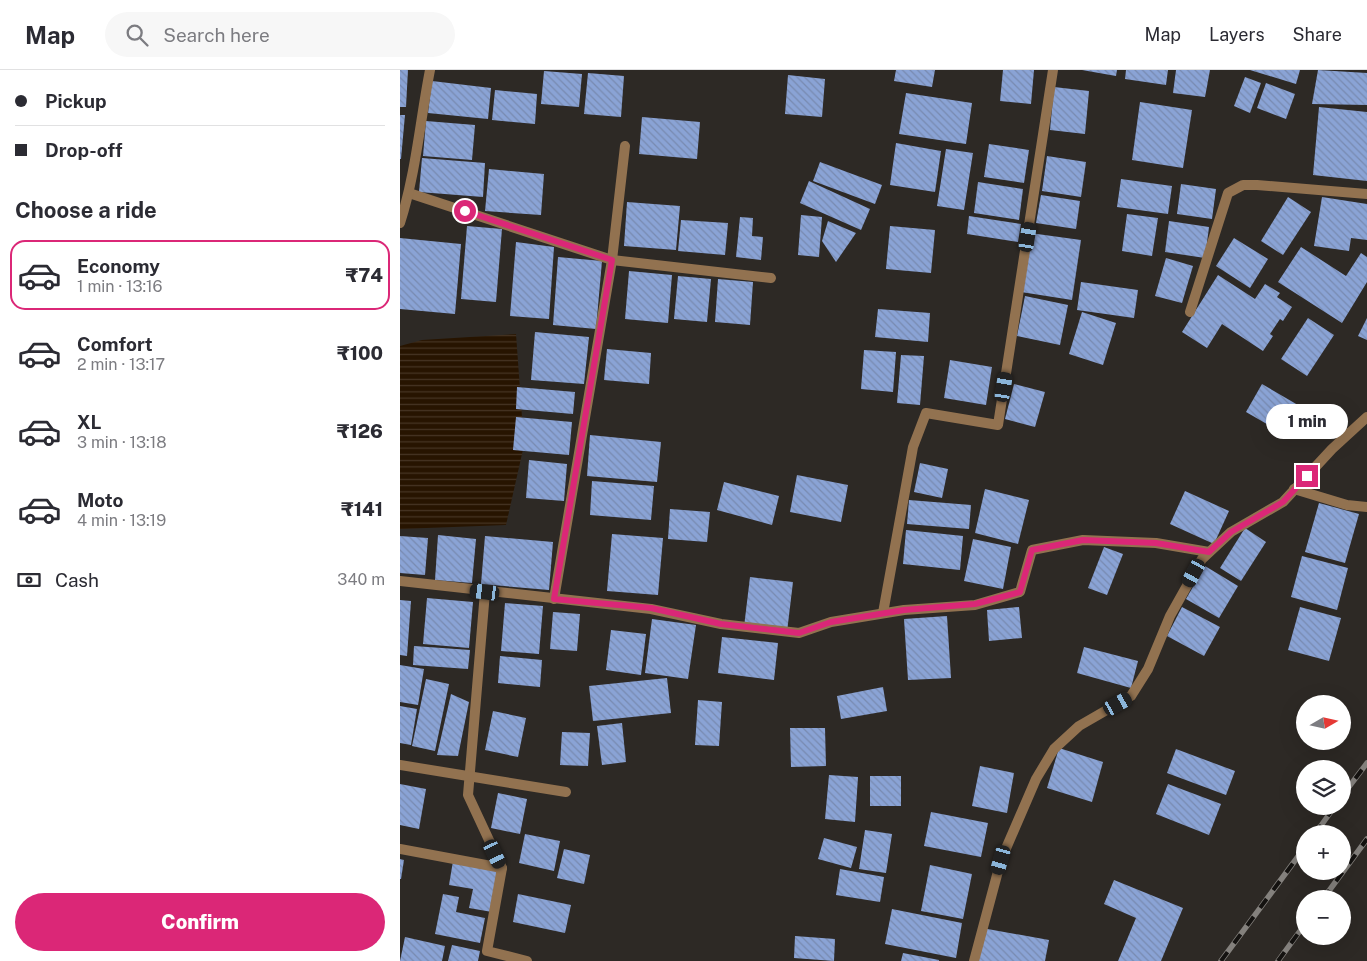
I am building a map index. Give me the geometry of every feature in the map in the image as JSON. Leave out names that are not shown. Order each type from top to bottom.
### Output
[{"type":"street","points":[[400,223],[409,193],[421,113],[430,70]]},
{"type":"street","points":[[882,613],[913,446],[926,413],[998,425],[1053,70]]},
{"type":"street","points":[[554,599],[612,260],[625,146]]},
{"type":"street","points":[[1190,312],[1228,193],[1242,185],[1257,185],[1367,194]]},
{"type":"street","points":[[409,193],[612,260],[770,278]]},
{"type":"street","points":[[974,961],[1001,860],[1036,779],[1054,749],[1079,726],[1131,696],[1148,669],[1170,616],[1202,559],[1231,532],[1283,502],[1332,449],[1367,417]]},
{"type":"street","points":[[1294,489],[1347,505],[1367,507]]},
{"type":"street","points":[[400,581],[485,592],[651,608],[721,624],[799,633],[831,622],[904,610],[975,604],[1020,592],[1032,550],[1083,540],[1156,543],[1209,552]]},
{"type":"street","points":[[485,592],[468,795],[502,868],[487,951],[526,961]]},
{"type":"street","points":[[400,766],[566,792]]},
{"type":"street","points":[[400,848],[502,868]]},
{"type":"shaded area","points":[[516,334],[524,445],[506,525],[400,529],[400,346],[422,340]]},
{"type":"building","points":[[400,70],[408,70],[406,107],[400,107]]},
{"type":"building","points":[[896,70],[935,70],[932,87],[894,81]]},
{"type":"building","points":[[1003,70],[1034,70],[1031,104],[1000,101]]},
{"type":"building","points":[[1082,70],[1117,70],[1116,76]]},
{"type":"building","points":[[1126,70],[1168,70],[1166,85],[1125,79]]},
{"type":"building","points":[[1176,70],[1210,70],[1205,97],[1173,93]]},
{"type":"building","points":[[1250,70],[1300,70],[1296,84]]},
{"type":"building","points":[[1318,70],[1367,73],[1367,105],[1312,104]]},
{"type":"building","points":[[544,71],[582,74],[579,107],[541,104]]},
{"type":"building","points":[[588,73],[624,76],[621,117],[584,114]]},
{"type":"building","points":[[788,75],[825,79],[822,117],[785,114]]},
{"type":"building","points":[[1245,77],[1261,83],[1250,113],[1234,106]]},
{"type":"building","points":[[432,81],[491,88],[488,119],[428,113]]},
{"type":"building","points":[[1266,83],[1295,94],[1286,119],[1257,108]]},
{"type":"building","points":[[1054,87],[1089,91],[1085,134],[1050,130]]},
{"type":"building","points":[[495,90],[537,94],[535,124],[492,120]]},
{"type":"building","points":[[906,93],[972,103],[966,144],[899,134]]},
{"type":"building","points":[[1140,102],[1192,110],[1183,168],[1132,160]]},
{"type":"building","points":[[1319,107],[1367,112],[1367,181],[1313,175]]},
{"type":"building","points":[[400,115],[405,115],[401,159],[400,159]]},
{"type":"building","points":[[642,117],[700,122],[697,159],[639,154]]},
{"type":"building","points":[[426,121],[475,125],[472,160],[423,156]]},
{"type":"building","points":[[896,143],[941,151],[935,192],[890,185]]},
{"type":"building","points":[[989,144],[1029,150],[1024,183],[984,177]]},
{"type":"building","points":[[946,149],[973,153],[964,210],[937,206]]},
{"type":"building","points":[[1047,156],[1086,162],[1081,197],[1042,191]]},
{"type":"building","points":[[422,158],[485,163],[483,197],[419,192]]},
{"type":"building","points":[[820,162],[882,185],[875,204],[813,181]]},
{"type":"building","points":[[489,169],[544,174],[541,215],[485,211]]},
{"type":"building","points":[[1121,179],[1172,186],[1168,214],[1117,207]]},
{"type":"building","points":[[809,181],[870,209],[861,230],[800,203]]},
{"type":"building","points":[[978,182],[1023,189],[1019,220],[974,213]]},
{"type":"building","points":[[1181,184],[1216,189],[1212,219],[1177,214]]},
{"type":"building","points":[[1041,195],[1080,201],[1076,229],[1036,223]]},
{"type":"building","points":[[1288,197],[1311,212],[1283,255],[1261,241]]},
{"type":"building","points":[[1322,197],[1367,204],[1367,240],[1351,238],[1349,251],[1314,246]]},
{"type":"building","points":[[627,202],[680,206],[676,250],[624,246]]},
{"type":"building","points":[[1127,214],[1158,218],[1152,256],[1122,251]]},
{"type":"building","points":[[801,215],[822,217],[819,257],[798,255]]},
{"type":"building","points":[[969,216],[1021,224],[1018,242],[967,234]]},
{"type":"building","points":[[740,217],[753,218],[752,236],[763,237],[761,260],[736,257]]},
{"type":"building","points":[[681,220],[728,223],[725,255],[678,251]]},
{"type":"building","points":[[828,221],[856,233],[836,262],[822,241]]},
{"type":"building","points":[[1169,221],[1209,227],[1205,258],[1165,252]]},
{"type":"building","points":[[467,226],[502,229],[496,302],[461,299]]},
{"type":"building","points":[[890,226],[935,230],[931,273],[886,269]]},
{"type":"building","points":[[1030,233],[1081,240],[1072,300],[1021,292]]},
{"type":"building","points":[[400,238],[461,244],[455,314],[400,309]]},
{"type":"building","points":[[1234,238],[1268,259],[1250,288],[1216,266]]},
{"type":"building","points":[[516,242],[554,247],[549,319],[510,316]]},
{"type":"building","points":[[1301,247],[1346,276],[1361,253],[1367,257],[1367,282],[1342,323],[1278,282]]},
{"type":"building","points":[[558,257],[602,261],[596,329],[553,325]]},
{"type":"building","points":[[1166,258],[1193,266],[1182,303],[1155,296]]},
{"type":"building","points":[[629,271],[672,275],[668,323],[625,319]]},
{"type":"building","points":[[1218,275],[1255,299],[1265,284],[1280,293],[1277,297],[1292,307],[1283,321],[1280,319],[1270,334],[1273,336],[1263,351],[1222,324],[1207,348],[1182,332]]},
{"type":"building","points":[[678,276],[711,279],[707,322],[674,319]]},
{"type":"building","points":[[718,279],[753,282],[750,325],[715,322]]},
{"type":"building","points":[[1081,282],[1138,290],[1134,318],[1077,310]]},
{"type":"building","points":[[1025,296],[1068,305],[1060,345],[1017,336]]},
{"type":"building","points":[[878,309],[930,313],[928,342],[875,337]]},
{"type":"building","points":[[1082,312],[1116,323],[1103,365],[1069,354]]},
{"type":"building","points":[[1308,318],[1334,335],[1307,376],[1281,359]]},
{"type":"building","points":[[1367,318],[1367,340],[1358,336]]},
{"type":"building","points":[[535,332],[589,337],[584,384],[531,380]]},
{"type":"building","points":[[607,349],[651,353],[649,384],[604,380]]},
{"type":"building","points":[[864,350],[896,352],[893,392],[861,389]]},
{"type":"building","points":[[901,355],[924,356],[920,405],[897,403]]},
{"type":"building","points":[[950,360],[992,367],[986,405],[944,398]]},
{"type":"building","points":[[1014,384],[1045,392],[1035,427],[1005,419]]},
{"type":"building","points":[[1262,384],[1310,412],[1293,439],[1246,412]]},
{"type":"building","points":[[517,387],[575,392],[573,414],[516,409]]},
{"type":"building","points":[[516,417],[572,422],[569,455],[513,450]]},
{"type":"building","points":[[590,435],[661,442],[657,482],[587,476]]},
{"type":"building","points":[[529,460],[567,464],[564,501],[526,498]]},
{"type":"building","points":[[920,463],[948,469],[942,498],[914,492]]},
{"type":"building","points":[[797,475],[848,485],[841,522],[790,512]]},
{"type":"building","points":[[592,481],[654,486],[651,520],[590,515]]},
{"type":"building","points":[[724,482],[779,496],[772,525],[717,510]]},
{"type":"building","points":[[985,489],[1029,500],[1018,544],[975,533]]},
{"type":"building","points":[[1185,491],[1229,511],[1214,544],[1170,524]]},
{"type":"building","points":[[909,500],[971,505],[969,529],[907,524]]},
{"type":"building","points":[[1319,503],[1359,514],[1345,563],[1305,552]]},
{"type":"building","points":[[670,509],[710,512],[707,542],[668,539]]},
{"type":"building","points":[[1245,528],[1266,542],[1241,581],[1220,568]]},
{"type":"building","points":[[906,530],[963,536],[960,570],[903,564]]},
{"type":"building","points":[[612,534],[663,538],[658,595],[607,591]]},
{"type":"building","points":[[438,535],[476,539],[472,583],[435,580]]},
{"type":"building","points":[[400,536],[428,538],[425,575],[400,573]]},
{"type":"building","points":[[485,536],[553,542],[549,590],[481,584]]},
{"type":"building","points":[[973,539],[1011,547],[1003,589],[964,581]]},
{"type":"building","points":[[1104,547],[1123,554],[1107,595],[1088,588]]},
{"type":"building","points":[[1302,556],[1348,568],[1337,610],[1291,597]]},
{"type":"building","points":[[1205,566],[1238,586],[1219,618],[1186,599]]},
{"type":"building","points":[[750,577],[793,582],[787,632],[744,627]]},
{"type":"building","points":[[427,598],[473,602],[469,648],[423,644]]},
{"type":"building","points":[[400,600],[411,601],[407,656],[400,655]]},
{"type":"building","points":[[505,603],[543,606],[539,654],[501,651]]},
{"type":"building","points":[[1019,607],[1022,638],[989,641],[987,610]]},
{"type":"building","points":[[1182,607],[1220,627],[1204,656],[1167,636]]},
{"type":"building","points":[[1300,607],[1341,618],[1329,661],[1288,650]]},
{"type":"building","points":[[553,612],[580,614],[577,651],[550,649]]},
{"type":"building","points":[[947,616],[951,678],[908,680],[904,619]]},
{"type":"building","points":[[652,619],[696,625],[688,679],[645,673]]},
{"type":"building","points":[[611,630],[646,634],[641,675],[606,670]]},
{"type":"building","points":[[722,637],[778,643],[774,680],[718,673]]},
{"type":"building","points":[[414,646],[470,650],[468,669],[413,665]]},
{"type":"building","points":[[1084,647],[1138,661],[1131,688],[1077,673]]},
{"type":"building","points":[[500,656],[542,660],[540,687],[498,683]]},
{"type":"building","points":[[400,665],[424,669],[418,705],[400,702]]},
{"type":"building","points":[[667,678],[671,713],[593,721],[589,686]]},
{"type":"building","points":[[426,679],[449,684],[435,751],[412,746]]},
{"type":"building","points":[[883,687],[887,711],[841,719],[837,696]]},
{"type":"building","points":[[451,694],[469,702],[458,756],[437,755]]},
{"type":"building","points":[[698,700],[722,702],[719,746],[695,745]]},
{"type":"building","points":[[400,706],[417,709],[411,745],[400,743]]},
{"type":"building","points":[[493,711],[526,718],[518,757],[485,750]]},
{"type":"building","points":[[622,723],[626,762],[602,765],[597,726]]},
{"type":"building","points":[[790,728],[825,728],[826,766],[791,767]]},
{"type":"building","points":[[562,732],[590,733],[588,766],[560,765]]},
{"type":"building","points":[[1059,748],[1103,762],[1092,802],[1047,788]]},
{"type":"building","points":[[1176,749],[1235,771],[1226,795],[1167,773]]},
{"type":"building","points":[[980,766],[1014,773],[1007,813],[972,806]]},
{"type":"building","points":[[829,775],[858,777],[855,822],[825,819]]},
{"type":"building","points":[[870,776],[901,776],[901,806],[870,806]]},
{"type":"building","points":[[400,784],[426,789],[419,829],[400,825]]},
{"type":"building","points":[[1168,784],[1221,804],[1209,835],[1156,814]]},
{"type":"building","points":[[498,793],[527,799],[520,834],[491,828]]},
{"type":"building","points":[[931,812],[988,823],[981,857],[924,846]]},
{"type":"building","points":[[865,830],[892,834],[886,873],[859,869]]},
{"type":"building","points":[[525,834],[560,841],[554,871],[519,863]]},
{"type":"building","points":[[824,838],[857,847],[851,868],[818,859]]},
{"type":"building","points":[[564,849],[590,855],[584,884],[557,878]]},
{"type":"building","points":[[400,859],[404,860],[401,879],[400,879]]},
{"type":"building","points":[[453,861],[500,869],[492,912],[469,908],[473,889],[449,885]]},
{"type":"building","points":[[930,865],[972,874],[963,919],[921,911]]},
{"type":"building","points":[[840,869],[884,877],[880,902],[836,895]]},
{"type":"building","points":[[1114,880],[1183,908],[1161,961],[1118,961],[1136,918],[1104,904]]},
{"type":"building","points":[[443,894],[459,897],[456,912],[485,918],[480,943],[435,934]]},
{"type":"building","points":[[518,894],[571,905],[565,933],[513,922]]},
{"type":"building","points":[[892,909],[962,923],[956,958],[885,944]]},
{"type":"building","points":[[982,928],[1049,940],[1045,961],[976,961]]},
{"type":"building","points":[[795,936],[835,939],[834,961],[794,958]]},
{"type":"building","points":[[405,937],[445,946],[442,961],[400,961]]},
{"type":"building","points":[[452,945],[480,951],[478,961],[448,961]]},
{"type":"building","points":[[903,953],[939,960],[939,961],[901,961]]},
{"type":"railway","points":[[1351,784],[1367,763]]},
{"type":"railway","points":[[1321,825],[1329,815]]},
{"type":"railway","points":[[1330,890],[1367,839]]},
{"type":"railway","points":[[1221,961],[1296,859]]},
{"type":"railway","points":[[1278,961],[1296,936]]},
{"type":"route","points":[[465,211],[612,260],[554,599],[651,608],[721,624],[799,633],[831,622],[904,610],[975,604],[1020,592],[1032,550],[1083,540],[1156,543],[1209,552],[1231,532],[1283,502],[1307,476]]}]
